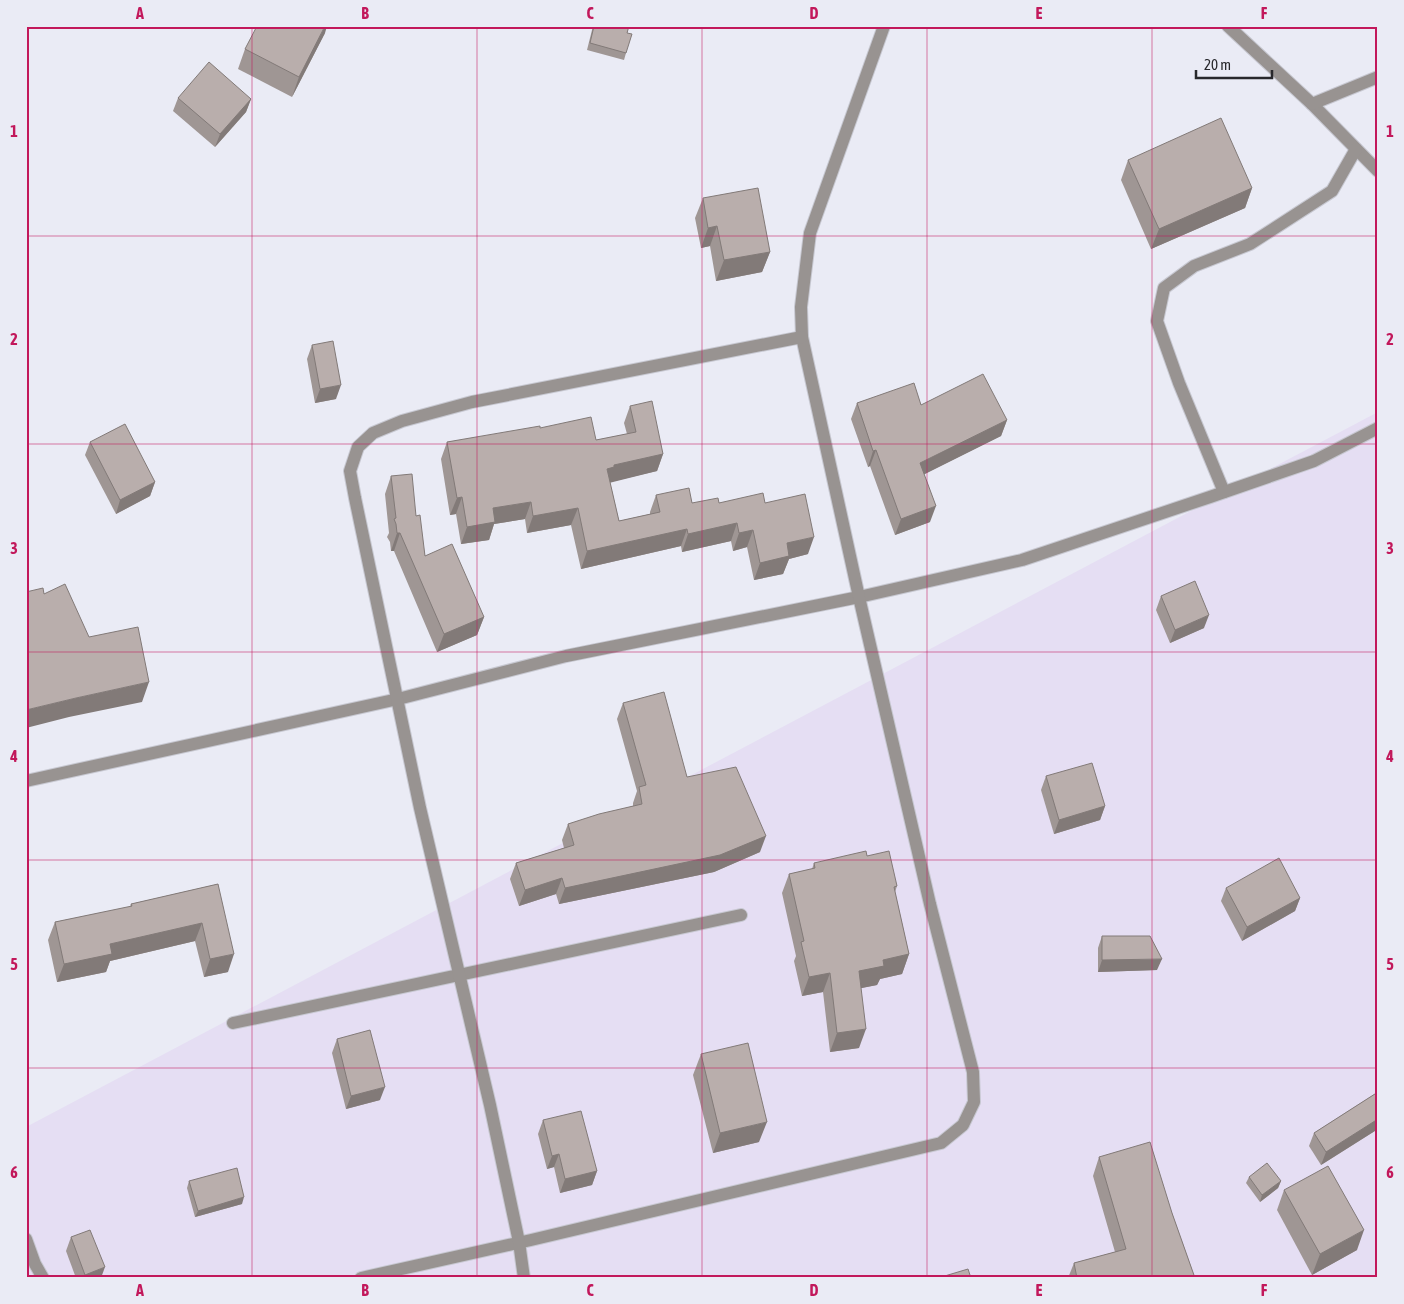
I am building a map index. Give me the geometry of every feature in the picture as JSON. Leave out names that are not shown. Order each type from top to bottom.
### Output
[{"type":"street","points":[[361,1278],[941,1143],[963,1125],[974,1102],[973,1072],[930,904],[859,597],[802,337],[801,307],[810,233],[884,26]]},
{"type":"street","points":[[1228,26],[1312,104],[1378,171]]},
{"type":"street","points":[[1312,104],[1378,77]]},
{"type":"street","points":[[1224,492],[1179,383],[1157,321],[1164,288],[1194,266],[1250,244],[1332,191],[1356,149]]},
{"type":"street","points":[[524,1278],[519,1242],[490,1105],[420,808],[350,471],[358,447],[374,433],[402,421],[472,402],[802,337]]},
{"type":"street","points":[[26,781],[398,700],[566,656],[859,597],[1022,560],[1314,460],[1378,428]]},
{"type":"street","points":[[233,1023],[741,915]]},
{"type":"street","points":[[26,1239],[35,1264],[43,1278]]},
{"type":"shaded area","points":[[1378,412],[1378,1278],[26,1278],[26,1127]]},
{"type":"building","points":[[257,26],[325,26],[299,77],[245,49]]},
{"type":"building","points":[[594,26],[629,26],[627,33],[632,34],[626,53],[590,43]]},
{"type":"building","points":[[209,62],[251,99],[220,134],[178,98]]},
{"type":"building","points":[[1221,118],[1252,188],[1159,229],[1128,160]]},
{"type":"building","points":[[758,188],[770,252],[724,260],[717,226],[708,228],[703,198]]},
{"type":"building","points":[[333,341],[341,385],[320,389],[312,345]]},
{"type":"building","points":[[983,374],[1007,420],[920,463],[936,506],[901,519],[876,450],[873,451],[857,403],[914,383],[921,405]]},
{"type":"building","points":[[652,401],[663,454],[614,465],[614,467],[607,469],[619,521],[660,512],[656,495],[689,488],[692,503],[718,498],[719,503],[763,493],[765,503],[805,494],[814,537],[787,543],[789,556],[760,563],[753,530],[739,533],[737,523],[688,534],[687,529],[587,551],[578,508],[533,516],[531,502],[493,508],[495,522],[467,527],[462,497],[457,498],[447,442],[540,426],[540,428],[591,417],[596,440],[636,432],[630,406]]},
{"type":"building","points":[[125,424],[155,482],[120,500],[90,442]]},
{"type":"building","points":[[412,474],[416,516],[420,515],[425,556],[452,544],[484,617],[444,634],[400,533],[397,533],[394,519],[396,518],[391,476]]},
{"type":"building","points":[[1195,581],[1209,615],[1175,630],[1161,596]]},
{"type":"building","points":[[65,584],[89,637],[138,627],[149,682],[26,710],[26,592],[43,588],[44,594]]},
{"type":"building","points":[[664,692],[687,777],[736,767],[766,836],[720,855],[565,888],[562,878],[525,890],[516,863],[574,845],[568,824],[599,814],[642,804],[639,787],[646,785],[623,703]]},
{"type":"building","points":[[1092,763],[1105,806],[1059,820],[1046,776]]},
{"type":"building","points":[[866,851],[867,856],[889,851],[897,886],[894,887],[909,954],[883,960],[884,966],[859,971],[866,1029],[837,1033],[830,973],[809,977],[801,942],[804,941],[789,874],[815,868],[814,863]]},
{"type":"building","points":[[1279,858],[1300,898],[1247,927],[1226,888]]},
{"type":"building","points":[[218,884],[234,954],[210,959],[202,923],[110,944],[112,954],[64,964],[55,922],[132,906],[131,904]]},
{"type":"building","points":[[1102,936],[1150,936],[1162,959],[1102,960]]},
{"type":"building","points":[[370,1030],[385,1087],[351,1096],[337,1039]]},
{"type":"building","points":[[748,1043],[767,1122],[720,1133],[701,1054]]},
{"type":"building","points":[[1378,1092],[1378,1119],[1326,1152],[1314,1133]]},
{"type":"building","points":[[581,1111],[597,1171],[565,1179],[559,1154],[552,1156],[543,1120]]},
{"type":"building","points":[[1150,1142],[1195,1278],[1077,1278],[1074,1263],[1126,1249],[1099,1157]]},
{"type":"building","points":[[1267,1163],[1281,1181],[1262,1195],[1249,1177]]},
{"type":"building","points":[[1328,1166],[1364,1230],[1320,1254],[1284,1190]]},
{"type":"building","points":[[237,1168],[244,1197],[198,1211],[189,1181]]},
{"type":"building","points":[[90,1230],[105,1267],[85,1275],[71,1237]]},
{"type":"building","points":[[968,1269],[971,1278],[938,1278]]}]
